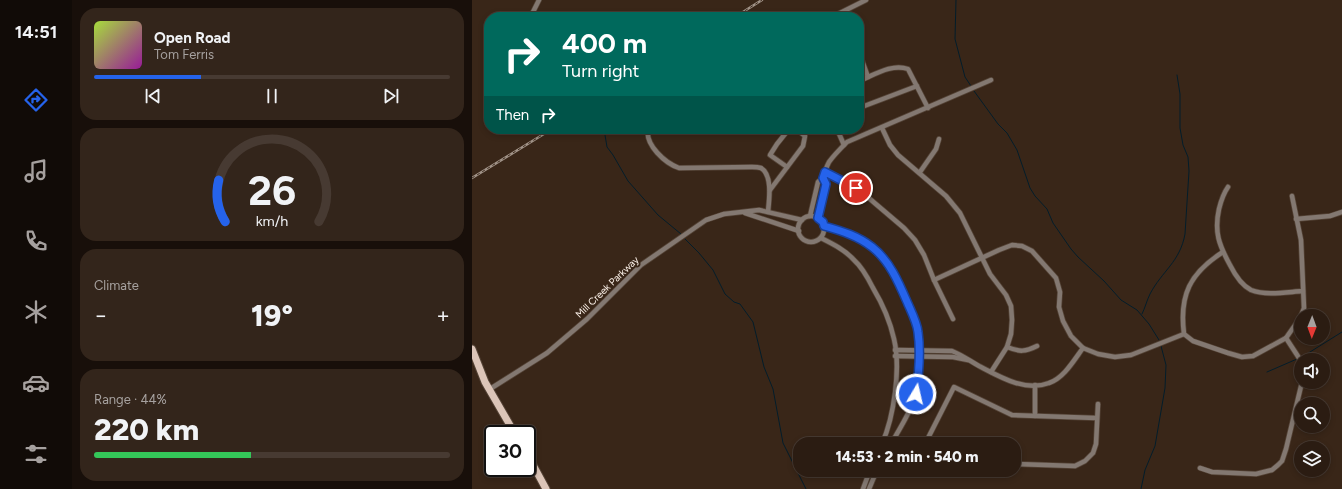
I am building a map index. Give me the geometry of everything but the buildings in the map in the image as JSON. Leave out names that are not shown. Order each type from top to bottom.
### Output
[{"type":"main road","points":[[472,349],[490,389],[511,425]]},
{"type":"main road","points":[[536,471],[546,489]]},
{"type":"street","points":[[533,12],[540,0]]},
{"type":"street","points":[[844,11],[866,0]]},
{"type":"street","points":[[864,66],[868,77]]},
{"type":"street","points":[[864,79],[894,67],[908,69],[928,108]]},
{"type":"street","points":[[810,216],[818,182],[824,175],[828,164],[836,152],[847,142],[992,80]]},
{"type":"street","points":[[864,106],[918,86]]},
{"type":"street","points":[[882,128],[890,145],[898,155],[920,172],[946,196],[960,213],[990,274],[1006,295],[1011,306],[1011,334],[1007,347],[991,372]]},
{"type":"street","points":[[648,134],[649,139],[661,157],[671,165],[679,168],[759,167],[763,170],[768,179],[770,190],[768,212]]},
{"type":"street","points":[[785,134],[770,155],[787,167]]},
{"type":"street","points":[[770,190],[803,146],[805,136],[802,134]]},
{"type":"street","points":[[839,134],[844,145]]},
{"type":"street","points":[[920,172],[936,149],[939,139]]},
{"type":"street","points":[[818,218],[826,184],[824,175]]},
{"type":"street","points":[[824,175],[856,188],[904,228],[915,240],[924,255],[934,280],[953,319]]},
{"type":"street","points":[[1228,187],[1223,194],[1216,230],[1223,252],[1239,280],[1252,290],[1259,292],[1278,293],[1303,291]]},
{"type":"street","points":[[1223,252],[1209,261],[1194,278],[1186,292],[1182,307],[1184,334],[1193,341],[1242,357],[1253,356],[1286,338],[1300,318],[1304,308],[1301,240],[1292,196]]},
{"type":"street","name":"Mill Creek Parkway","points":[[490,389],[547,353],[587,319],[641,265],[706,220],[724,214],[759,210],[802,220]]},
{"type":"street","points":[[1296,219],[1330,216],[1342,212]]},
{"type":"street","points":[[743,213],[798,231]]},
{"type":"street","points":[[810,216],[818,218],[823,222],[825,230],[821,238],[814,242],[809,242],[801,237],[798,231],[799,224],[802,220],[810,216]]},
{"type":"street","points":[[824,226],[858,237],[872,246],[882,256],[895,276],[918,330],[920,353],[919,377],[916,394],[895,437]]},
{"type":"street","points":[[821,238],[842,249],[861,267],[877,295],[888,321],[894,340],[896,390],[891,419],[885,437]]},
{"type":"street","points":[[934,280],[1012,245],[1022,246],[1032,251],[1056,278],[1060,292],[1059,307],[1063,321],[1071,336],[1083,348],[1098,354],[1115,357],[1131,355],[1184,334]]},
{"type":"street","points":[[1286,338],[1296,353]]},
{"type":"street","points":[[1007,347],[1016,351],[1027,351],[1037,346]]},
{"type":"street","points":[[895,350],[970,360],[1013,382],[1031,386],[1049,383],[1060,375],[1072,363],[1083,348]]},
{"type":"street","points":[[895,356],[920,353]]},
{"type":"street","points":[[1035,385],[1035,416]]},
{"type":"street","points":[[929,437],[954,387],[1012,415],[1096,418]]},
{"type":"street","points":[[1200,468],[1212,472],[1256,474],[1272,470],[1278,466],[1284,455],[1300,389]]},
{"type":"street","points":[[1021,464],[1075,466],[1085,461],[1093,453],[1096,444],[1096,418],[1098,404]]},
{"type":"street","points":[[863,489],[867,477]]},
{"type":"street","points":[[869,489],[875,477]]},
{"type":"waterway","points":[[956,0],[955,39],[965,77],[971,86]]},
{"type":"waterway","points":[[1142,314],[1149,296],[1179,252],[1183,244],[1185,234],[1189,171],[1188,157],[1183,145],[1180,128],[1180,94],[1177,75]]},
{"type":"waterway","points":[[974,91],[998,124],[1007,133],[1017,150],[1030,188],[1047,209],[1053,223],[1071,249],[1121,300],[1137,310],[1149,324],[1159,340]]},
{"type":"waterway","points":[[605,134],[607,147],[628,181],[658,215],[681,234]]},
{"type":"waterway","points":[[685,239],[713,270],[725,294],[734,302],[740,304],[753,322],[764,367],[773,389],[783,443],[806,489]]},
{"type":"waterway","points":[[1308,353],[1342,332]]},
{"type":"waterway","points":[[1141,489],[1145,470],[1155,446],[1165,388],[1166,365],[1161,346]]},
{"type":"waterway","points":[[1267,372],[1294,360]]},
{"type":"railway","points":[[743,12],[762,0]]},
{"type":"railway","points":[[472,178],[544,134]]},
{"type":"route","points":[[856,188],[825,172],[823,178],[826,184],[818,218],[823,222],[824,226],[858,237],[872,246],[882,256],[895,276],[918,330],[920,346],[919,377],[916,394]]}]
